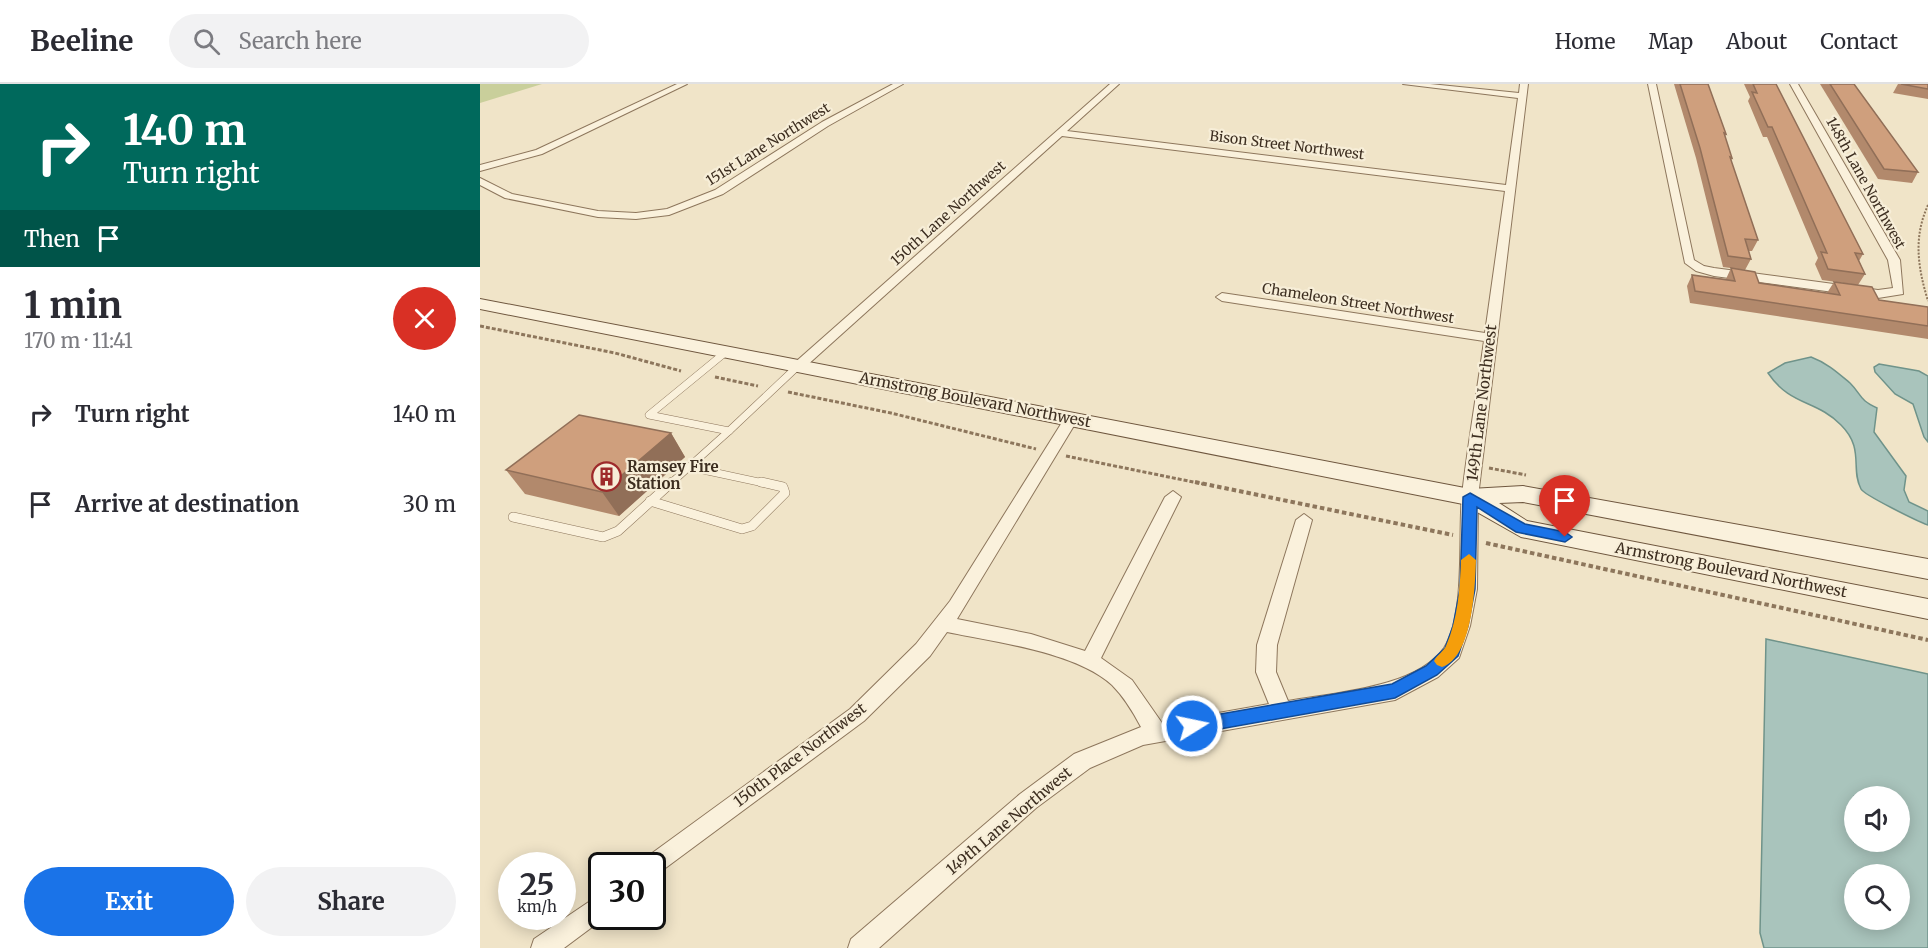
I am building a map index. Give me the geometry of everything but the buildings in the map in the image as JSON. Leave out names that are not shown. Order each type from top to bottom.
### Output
[{"type":"main road","name":"Armstrong Boulevard Northwest","points":[[480,304],[1470,497],[1523,494],[1928,569]]},
{"type":"main road","name":"Armstrong Boulevard Northwest","points":[[1470,497],[1521,528],[1928,609]]},
{"type":"street","points":[[480,168],[539,152],[683,84]]},
{"type":"street","name":"151st Lane Northwest","points":[[480,182],[509,196],[598,214],[636,216],[683,207],[719,192],[825,124],[899,84]]},
{"type":"street","name":"150th Lane Northwest","points":[[799,365],[1116,84]]},
{"type":"street","points":[[1407,84],[1523,90]]},
{"type":"street","name":"148th Lane Northwest","points":[[1652,84],[1686,256],[1700,269],[1891,294],[1899,291],[1894,260],[1794,84]]},
{"type":"street","name":"149th Lane Northwest","points":[[860,948],[1028,801],[1082,761],[1141,736],[1395,691],[1431,671],[1452,652],[1468,589],[1470,497],[1523,90]]},
{"type":"street","name":"Bison Street Northwest","points":[[1060,133],[1509,188]]},
{"type":"street","name":"Chameleon Street Northwest","points":[[1222,297],[1489,338]]},
{"type":"street","name":"150th Place Northwest","points":[[666,857],[857,715],[923,650],[943,624],[1071,419]]},
{"type":"street","points":[[1089,663],[1173,497]]},
{"type":"street","points":[[1282,711],[1266,672],[1267,645],[1304,520]]},
{"type":"street","points":[[943,624],[1046,646],[1113,674],[1134,699],[1157,733]]},
{"type":"street","points":[[543,948],[588,915]]},
{"type":"lane","points":[[728,351],[649,415],[729,430]]},
{"type":"lane","points":[[513,517],[603,537],[618,531],[799,365]]},
{"type":"lane","points":[[650,501],[742,529],[752,526],[785,493],[783,487],[689,467]]},
{"type":"path","points":[[1928,205],[1922,219],[1917,247],[1920,273],[1928,301]]},
{"type":"path","points":[[480,326],[891,413],[1051,452],[1469,539],[1928,640]]},
{"type":"green space","points":[[480,84],[542,84],[480,103]]},
{"type":"water","points":[[1811,357],[1836,372],[1850,383],[1864,400],[1877,408],[1874,432],[1906,476],[1904,490],[1909,502],[1928,511],[1928,525],[1864,492],[1858,481],[1853,442],[1841,425],[1823,411],[1785,392],[1768,373],[1785,363]]},
{"type":"water","points":[[1879,364],[1919,371],[1928,376],[1928,442],[1924,437],[1913,404],[1895,394],[1875,372],[1874,367]]},
{"type":"water","points":[[1766,639],[1928,674],[1928,948],[1764,948],[1760,933]]},
{"type":"slow traffic","points":[[1442,661],[1452,652],[1461,626],[1468,589],[1469,560]]},
{"type":"place","name":"Ramsey Fire Station","points":[[606,476]]},
{"type":"route","points":[[1192,726],[1395,691],[1431,671],[1452,652],[1461,626],[1468,589],[1470,497],[1521,528],[1565,537]]}]
